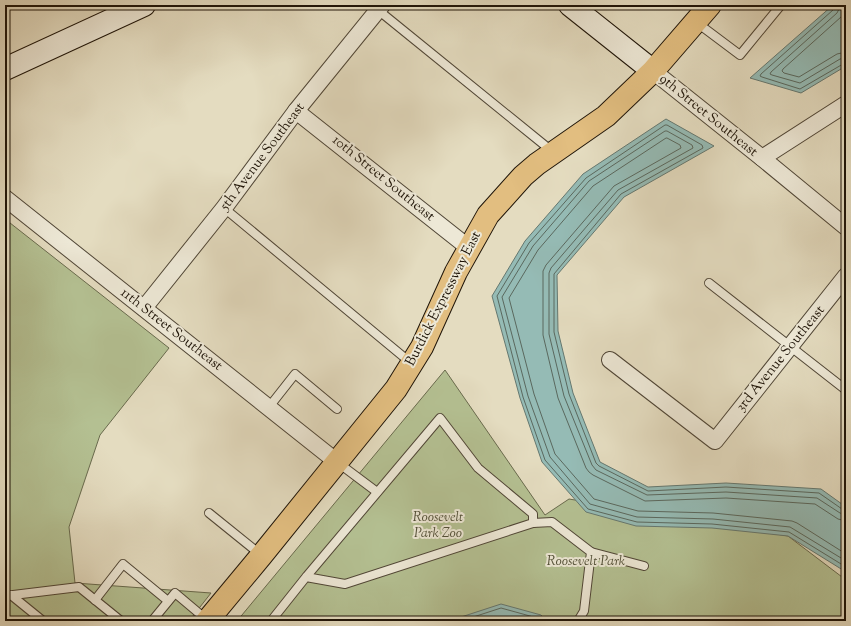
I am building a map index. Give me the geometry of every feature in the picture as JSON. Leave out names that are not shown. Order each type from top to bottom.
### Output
[{"type":"main road","name":"Burdick Expressway East","points":[[207,620],[261,556],[396,389],[422,347],[456,272],[488,215],[523,176],[537,164],[606,116],[653,71],[710,5]]},
{"type":"street","points":[[5,68],[144,5]]},
{"type":"street","name":"9th Street Southeast","points":[[570,5],[846,227]]},
{"type":"street","name":"5th Avenue Southeast","points":[[144,308],[224,208],[296,110],[380,7]]},
{"type":"street","points":[[762,158],[846,104]]},
{"type":"street","name":"10th Street Southeast","points":[[296,110],[469,248]]},
{"type":"street","name":"11th Street Southeast","points":[[5,198],[337,462]]},
{"type":"street","name":"3rd Avenue Southeast","points":[[610,360],[715,441],[846,276]]},
{"type":"lane","points":[[696,22],[740,55],[781,5]]},
{"type":"lane","points":[[380,7],[554,152]]},
{"type":"lane","points":[[224,208],[411,364]]},
{"type":"lane","points":[[709,283],[846,390]]},
{"type":"lane","points":[[269,407],[295,374],[337,409]]},
{"type":"lane","points":[[271,621],[306,577],[440,418],[478,468],[533,514],[533,523]]},
{"type":"lane","points":[[337,462],[377,492]]},
{"type":"lane","points":[[209,514],[261,556]]},
{"type":"lane","points":[[306,577],[345,584],[533,523],[552,522],[591,552],[644,566]]},
{"type":"lane","points":[[578,621],[584,612],[591,552]]},
{"type":"lane","points":[[95,600],[123,564],[168,601]]},
{"type":"lane","points":[[8,596],[79,587],[121,621]]},
{"type":"lane","points":[[152,621],[175,593],[207,620]]},
{"type":"lane","points":[[8,596],[43,621]]},
{"type":"green space","points":[[5,219],[169,348],[100,435],[69,527],[75,583],[211,593],[189,621],[5,621]]},
{"type":"green space","name":"Roosevelt Park Zoo","points":[[445,370],[545,515],[569,499],[788,536],[846,580],[846,621],[237,621]]},
{"type":"water","points":[[833,5],[846,5],[846,66],[801,93],[750,78]]},
{"type":"water","points":[[666,119],[714,146],[624,197],[557,275],[558,331],[573,393],[600,462],[648,487],[726,483],[821,489],[846,507],[846,572],[788,536],[712,528],[636,526],[586,512],[542,462],[520,398],[492,296],[525,241],[583,174]]},
{"type":"water","points":[[501,604],[541,615],[546,620],[512,621],[507,618],[492,621],[454,621],[455,619]]},
{"type":"park label","name":"Roosevelt Park","points":[[586,562]]}]
